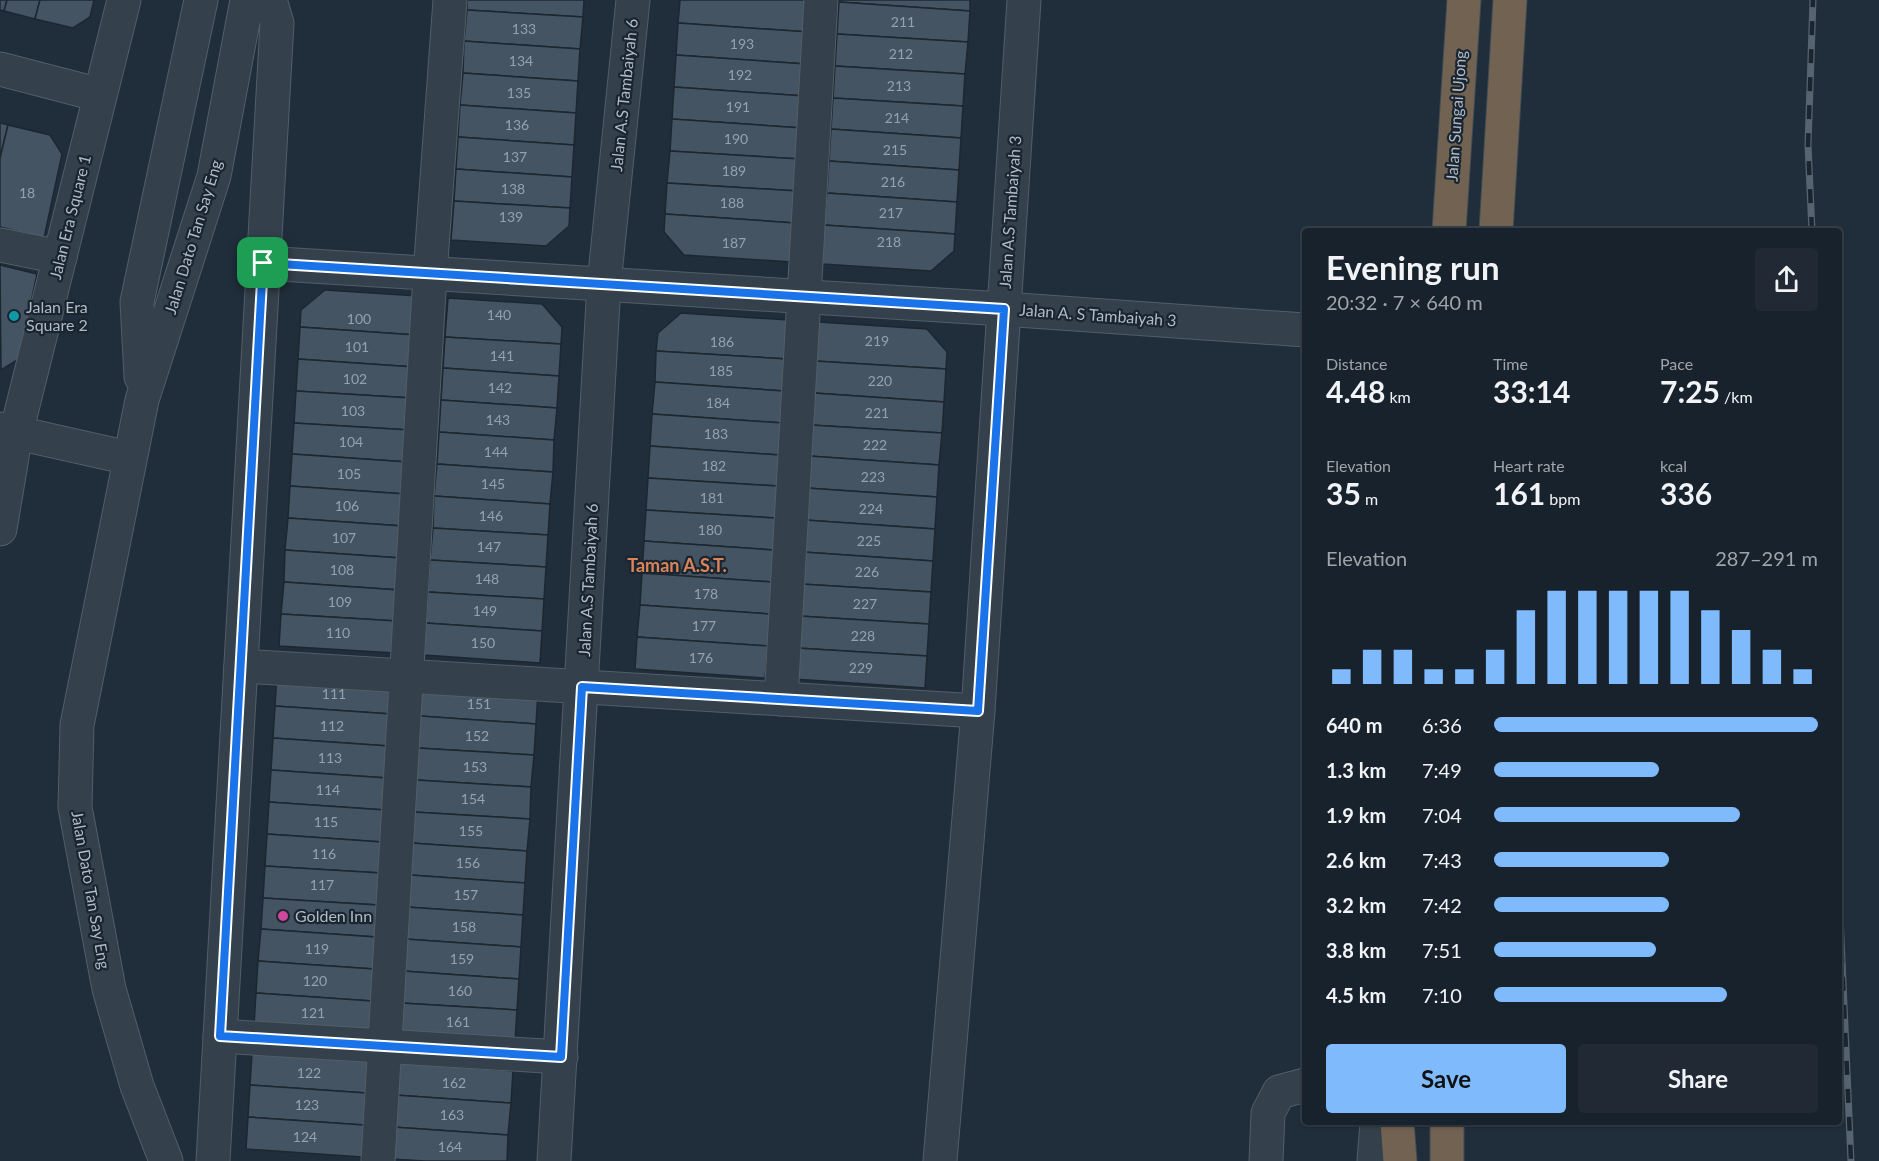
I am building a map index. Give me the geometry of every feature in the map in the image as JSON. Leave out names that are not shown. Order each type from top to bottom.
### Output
[{"type":"highway","name":"Jalan Sungai Ujong","points":[[1449,228],[1464,0]]},
{"type":"highway","points":[[1496,228],[1510,0]]},
{"type":"highway","points":[[1397,1125],[1400,1161]]},
{"type":"highway","points":[[1447,1125],[1447,1161]]},
{"type":"street","name":"Jalan Era Square 1","points":[[1,520],[8,431],[60,257],[124,0]]},
{"type":"street","name":"Jalan Dato Tan Say Eng","points":[[142,400],[137,302],[201,0]]},
{"type":"street","name":"Jalan Dato Tan Say Eng","points":[[166,1161],[137,1086],[108,989],[75,807],[77,725],[142,400],[214,176],[247,0]]},
{"type":"street","points":[[213,1161],[277,23],[270,0]]},
{"type":"street","points":[[378,1161],[430,274],[450,0]]},
{"type":"street","name":"Jalan A.S Tambaiyah 6","points":[[554,1161],[604,284],[633,0]]},
{"type":"street","points":[[781,699],[821,0]]},
{"type":"street","name":"Jalan A.S Tambaiyah 3","points":[[940,1161],[978,711],[1024,0]]},
{"type":"street","points":[[0,69],[100,95]]},
{"type":"street","points":[[0,245],[60,257]]},
{"type":"street","name":"Jalan A. S Tambaiyah 3","points":[[263,263],[1302,330]]},
{"type":"street","points":[[8,431],[129,458]]},
{"type":"street","points":[[241,666],[978,711]]},
{"type":"street","points":[[220,1036],[561,1057]]},
{"type":"street","points":[[1266,1161],[1268,1113],[1279,1092],[1302,1086]]},
{"type":"street","points":[[1374,1161],[1377,1125]]},
{"type":"building","points":[[0,0],[7,0],[4,11],[0,10]]},
{"type":"building","points":[[7,0],[40,0],[35,19],[4,11]]},
{"type":"building","points":[[40,0],[94,0],[90,17],[73,28],[35,19]]},
{"type":"building","points":[[467,0],[584,0],[583,17],[467,10]]},
{"type":"building","points":[[680,0],[810,0],[809,32],[678,23]]},
{"type":"building","points":[[840,0],[970,0],[970,11],[839,2]]},
{"type":"building","points":[[839,2],[970,11],[968,42],[837,34]]},
{"type":"building","points":[[467,10],[583,17],[580,49],[464,41]]},
{"type":"building","points":[[678,23],[809,32],[806,64],[676,55]]},
{"type":"building","points":[[837,34],[968,42],[965,74],[835,66]]},
{"type":"building","points":[[464,41],[580,49],[578,81],[463,73]]},
{"type":"building","points":[[676,55],[806,64],[804,96],[674,87]]},
{"type":"building","points":[[835,66],[965,74],[963,106],[833,98]]},
{"type":"building","points":[[463,73],[578,81],[576,113],[460,105]]},
{"type":"building","points":[[674,87],[804,96],[802,128],[672,119]]},
{"type":"building","points":[[833,98],[963,106],[961,138],[831,129]]},
{"type":"building","points":[[460,105],[576,113],[574,145],[458,137]]},
{"type":"building","points":[[672,119],[802,128],[800,159],[670,151]]},
{"type":"building","points":[[0,123],[8,125],[0,158]]},
{"type":"building","points":[[8,125],[50,135],[62,154],[44,238],[0,227],[0,158]]},
{"type":"building","points":[[831,129],[961,138],[959,170],[829,161]]},
{"type":"building","points":[[458,137],[574,145],[572,177],[456,169]]},
{"type":"building","points":[[670,151],[800,159],[798,191],[667,183]]},
{"type":"building","points":[[829,161],[959,170],[957,202],[827,193]]},
{"type":"building","points":[[456,169],[572,177],[570,208],[454,201]]},
{"type":"building","points":[[667,183],[798,191],[795,223],[665,214]]},
{"type":"building","points":[[827,193],[957,202],[955,234],[824,225]]},
{"type":"building","points":[[454,201],[570,208],[569,226],[546,246],[451,240]]},
{"type":"building","points":[[665,214],[795,223],[793,262],[684,255],[664,232]]},
{"type":"building","points":[[824,225],[955,234],[954,251],[931,271],[822,264]]},
{"type":"building","name":"Jalan Era Square 2","points":[[0,265],[37,274],[19,359],[1,370]]},
{"type":"building","points":[[325,290],[418,296],[416,335],[300,327],[301,310]]},
{"type":"building","points":[[448,298],[542,304],[562,327],[561,344],[445,337]]},
{"type":"building","points":[[681,313],[789,320],[787,359],[656,351],[658,333]]},
{"type":"building","points":[[818,322],[927,329],[947,352],[946,369],[815,361]]},
{"type":"building","points":[[300,327],[416,335],[414,367],[298,359]]},
{"type":"building","points":[[445,337],[561,344],[559,376],[443,368]]},
{"type":"building","points":[[656,351],[787,359],[784,391],[655,382]]},
{"type":"building","points":[[298,359],[414,367],[412,398],[296,391]]},
{"type":"building","points":[[815,361],[946,369],[944,402],[814,393]]},
{"type":"building","points":[[443,368],[559,376],[557,408],[441,400]]},
{"type":"building","points":[[655,382],[784,391],[783,423],[652,414]]},
{"type":"building","points":[[296,391],[412,398],[410,430],[294,423]]},
{"type":"building","points":[[814,393],[944,402],[942,433],[811,425]]},
{"type":"building","points":[[441,400],[557,408],[554,440],[439,432]]},
{"type":"building","points":[[652,414],[783,423],[780,455],[650,446]]},
{"type":"building","points":[[294,423],[410,430],[408,462],[292,454]]},
{"type":"building","points":[[811,425],[942,433],[939,465],[809,456]]},
{"type":"building","points":[[439,432],[554,440],[553,472],[437,464]]},
{"type":"building","points":[[650,446],[780,455],[778,486],[648,478]]},
{"type":"building","points":[[292,454],[408,462],[405,494],[290,486]]},
{"type":"building","points":[[809,456],[939,465],[937,497],[807,488]]},
{"type":"building","points":[[437,464],[553,472],[550,504],[434,496]]},
{"type":"building","points":[[648,478],[778,486],[776,518],[646,510]]},
{"type":"building","points":[[290,486],[405,494],[403,526],[288,518]]},
{"type":"building","points":[[807,488],[937,497],[935,529],[805,520]]},
{"type":"building","points":[[434,496],[550,504],[548,535],[433,528]]},
{"type":"building","points":[[646,510],[776,518],[774,550],[644,541]]},
{"type":"building","points":[[288,518],[403,526],[401,558],[285,550]]},
{"type":"building","points":[[805,520],[935,529],[933,561],[803,552]]},
{"type":"building","points":[[433,528],[548,535],[546,567],[430,560]]},
{"type":"building","points":[[644,541],[774,550],[772,582],[642,573]]},
{"type":"building","points":[[285,550],[401,558],[399,590],[284,582]]},
{"type":"building","points":[[803,552],[933,561],[931,592],[801,584]]},
{"type":"building","points":[[430,560],[546,567],[544,599],[428,592]]},
{"type":"building","points":[[642,573],[772,582],[770,614],[640,605]]},
{"type":"building","points":[[284,582],[399,590],[397,621],[281,614]]},
{"type":"building","points":[[801,584],[931,592],[929,624],[799,616]]},
{"type":"building","points":[[428,592],[544,599],[542,631],[426,623]]},
{"type":"building","points":[[640,605],[770,614],[768,646],[637,637]]},
{"type":"building","points":[[281,614],[397,621],[395,653],[279,646]]},
{"type":"building","points":[[799,616],[929,624],[927,656],[797,648]]},
{"type":"building","points":[[426,623],[542,631],[540,663],[424,655]]},
{"type":"building","points":[[637,637],[768,646],[765,678],[635,669]]},
{"type":"building","points":[[797,648],[927,656],[925,688],[794,679]]},
{"type":"building","points":[[277,674],[393,682],[391,714],[275,706]]},
{"type":"building","points":[[422,684],[538,692],[536,724],[420,716]]},
{"type":"building","points":[[275,706],[391,714],[389,746],[273,738]]},
{"type":"building","points":[[420,716],[536,724],[534,755],[418,748]]},
{"type":"building","points":[[273,738],[389,746],[387,778],[271,770]]},
{"type":"building","points":[[418,748],[534,755],[531,787],[416,780]]},
{"type":"building","points":[[271,770],[387,778],[385,810],[269,802]]},
{"type":"building","points":[[416,780],[531,787],[530,819],[414,812]]},
{"type":"building","points":[[269,802],[385,810],[382,842],[267,834]]},
{"type":"building","points":[[414,812],[530,819],[527,851],[411,843]]},
{"type":"building","points":[[267,834],[382,842],[381,873],[265,866]]},
{"type":"building","points":[[411,843],[527,851],[525,883],[410,875]]},
{"type":"building","points":[[265,866],[381,873],[378,905],[263,898]]},
{"type":"building","points":[[410,875],[525,883],[523,915],[407,907]]},
{"type":"building","points":[[263,898],[378,905],[376,937],[261,929]]},
{"type":"building","points":[[407,907],[523,915],[521,947],[405,939]]},
{"type":"building","points":[[261,929],[376,937],[374,969],[258,961]]},
{"type":"building","points":[[405,939],[521,947],[519,979],[403,971]]},
{"type":"building","points":[[258,961],[374,969],[372,1001],[256,993]]},
{"type":"building","points":[[403,971],[519,979],[517,1010],[401,1003]]},
{"type":"building","points":[[256,993],[372,1001],[370,1033],[254,1025]]},
{"type":"building","points":[[401,1003],[517,1010],[515,1042],[399,1035]]},
{"type":"building","points":[[252,1053],[368,1061],[366,1093],[250,1085]]},
{"type":"building","points":[[397,1063],[513,1071],[511,1103],[395,1095]]},
{"type":"building","points":[[250,1085],[366,1093],[364,1125],[248,1117]]},
{"type":"building","points":[[395,1095],[511,1103],[508,1135],[393,1127]]},
{"type":"building","points":[[248,1117],[364,1125],[362,1157],[246,1149]]},
{"type":"building","points":[[393,1127],[508,1135],[507,1161],[391,1159]]},
{"type":"railway","points":[[1812,228],[1808,145],[1813,0]]},
{"type":"railway","points":[[1842,960],[1851,1161]]},
{"type":"place","name":"Jalan Era Square 2","points":[[14,316]]},
{"type":"place","name":"Golden Inn","points":[[283,916]]},
{"type":"district","name":"Taman A.S.T.","points":[[677,566]]},
{"type":"route","points":[[263,263],[1004,309],[978,711],[582,687],[561,1057],[220,1036],[263,263]]}]
